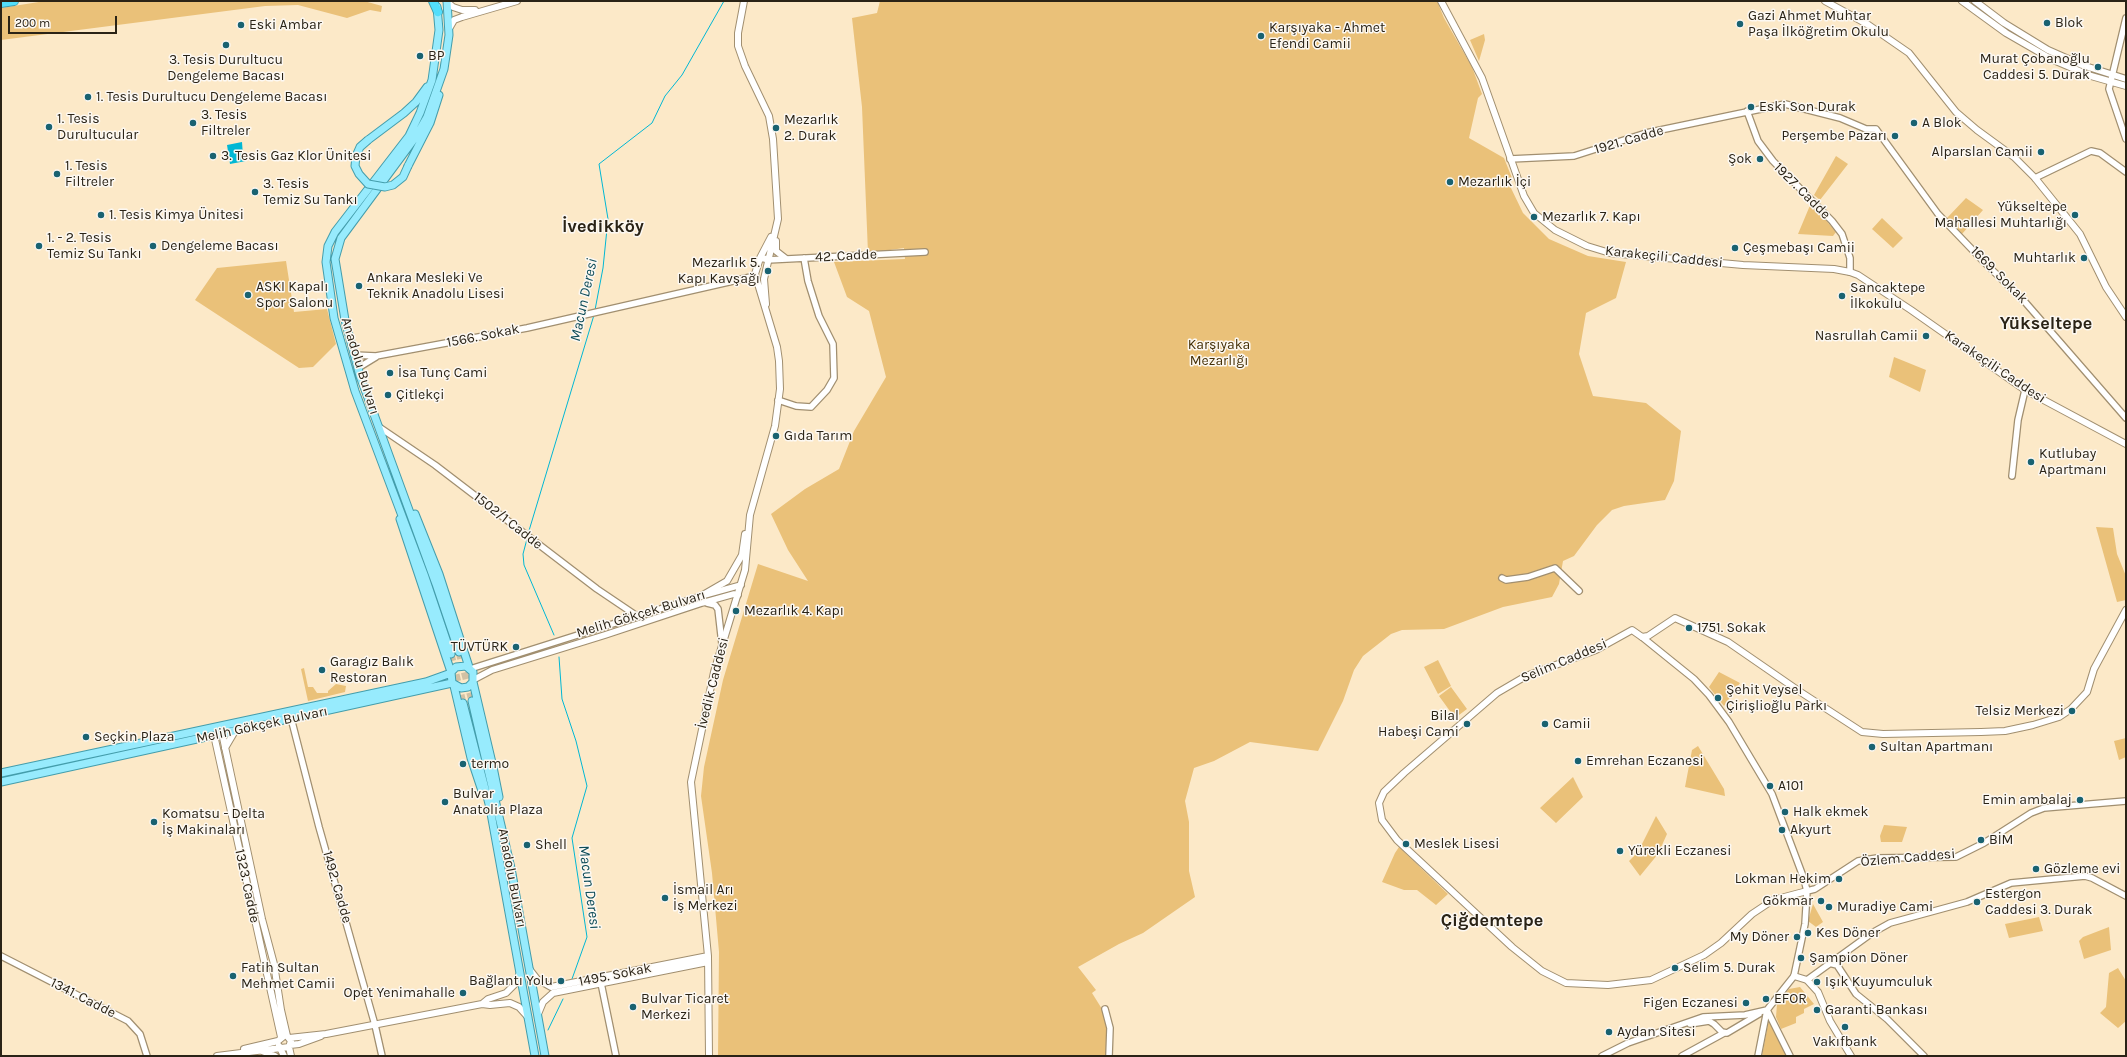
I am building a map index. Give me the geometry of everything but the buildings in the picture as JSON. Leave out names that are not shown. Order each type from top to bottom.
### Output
[{"type":"highway","points":[[1,3],[14,1]]},
{"type":"highway","points":[[432,1],[438,12]]},
{"type":"main road","name":"Anadolu Bulvarı","points":[[436,1],[439,30],[432,80],[409,136],[335,232],[328,246],[326,262],[334,318],[355,391],[394,489],[396,509],[448,655],[451,672]]},
{"type":"main road","name":"Anadolu Bulvarı","points":[[447,1],[450,27],[442,79],[427,117],[415,138],[340,238],[334,259],[345,320],[358,368],[403,491],[422,528],[462,653],[470,668]]},
{"type":"main road","points":[[447,1],[453,7],[462,10],[500,7]]},
{"type":"main road","points":[[450,27],[454,20],[517,1]]},
{"type":"main road","name":"İvedik Caddesi","points":[[744,1],[738,33],[738,46],[744,66],[771,123],[778,212],[777,225],[767,260],[764,279],[768,316]]},
{"type":"main road","points":[[1825,1],[1867,24],[1909,53],[1956,112],[1977,130],[2014,157],[2035,178],[2080,234],[2106,287],[2126,317]]},
{"type":"main road","points":[[1962,1],[2006,33],[2051,59],[2109,82],[2126,86]]},
{"type":"main road","points":[[1975,1],[2004,23],[2048,50],[2082,65],[2126,79]]},
{"type":"main road","name":"Karakeçili Caddesi","points":[[1443,2],[1482,78],[1524,196],[1534,213],[1555,230],[1606,252],[1653,258],[1743,265],[1834,269],[1850,272],[1858,275],[1911,310],[2025,390],[2126,444]]},
{"type":"main road","points":[[432,80],[416,102],[360,147],[356,156],[355,166],[359,174],[368,184],[385,187],[393,185],[403,177],[430,123],[437,105],[442,79]]},
{"type":"main road","name":"İvedik Caddesi","points":[[709,1056],[708,959],[691,782],[714,672],[747,560],[750,515],[761,470],[775,426],[778,400],[779,361],[768,316],[756,277],[760,258],[770,238],[778,212]]},
{"type":"main road","points":[[777,225],[776,251],[785,258]]},
{"type":"main road","points":[[760,258],[767,260]]},
{"type":"main road","points":[[756,277],[764,279]]},
{"type":"main road","points":[[701,596],[728,581],[742,555],[745,534],[749,526]]},
{"type":"main road","points":[[1642,638],[1648,636],[1675,618],[1684,621],[1728,642],[1806,696],[1862,732],[1883,734],[1994,731],[2045,722],[2071,709],[2081,701],[2087,692],[2094,669],[2126,610]]},
{"type":"main road","name":"Selim Caddesi","points":[[1642,638],[1632,630],[1596,650],[1526,676],[1497,693],[1453,729],[1384,792],[1380,799],[1378,808],[1386,826],[1397,840],[1512,947],[1542,971],[1566,983],[1608,985],[1630,984],[1657,978],[1704,956],[1721,943],[1752,914],[1773,900],[1806,891]]},
{"type":"main road","points":[[448,655],[451,661],[458,662],[461,660],[462,653]]},
{"type":"main road","points":[[459,665],[470,668],[473,681],[464,688],[453,684],[451,672],[459,665]]},
{"type":"main road","name":"Melih Gökçek Bulvarı","points":[[1,773],[220,724],[426,682],[451,672]]},
{"type":"main road","name":"Anadolu Bulvarı","points":[[473,681],[474,699],[498,787],[500,818],[545,1056]]},
{"type":"main road","name":"Anadolu Bulvarı","points":[[453,684],[460,702],[489,805],[535,1056]]},
{"type":"main road","name":"Melih Gökçek Bulvarı","points":[[1,782],[453,684]]},
{"type":"main road","points":[[460,702],[463,693],[467,692],[474,699]]},
{"type":"main road","points":[[220,724],[263,923],[274,964],[284,1038],[282,1048],[284,1056]]},
{"type":"main road","points":[[212,726],[214,735]]},
{"type":"main road","points":[[225,748],[235,731]]},
{"type":"main road","name":"1323. Cadde","points":[[214,735],[278,1028],[284,1038]]},
{"type":"main road","points":[[256,924],[263,923]]},
{"type":"main road","points":[[261,948],[265,950],[270,947]]},
{"type":"main road","name":"1495. Sokak","points":[[538,1016],[547,997],[553,993],[570,987],[708,959]]},
{"type":"main road","points":[[264,966],[274,964]]},
{"type":"main road","name":"1495. Sokak","points":[[529,969],[537,980],[551,987],[570,987]]},
{"type":"main road","points":[[482,1004],[488,999],[506,994],[515,984],[520,971]]},
{"type":"main road","points":[[1794,976],[1807,980],[1818,992],[1830,1021],[1851,1056]]},
{"type":"main road","points":[[217,1056],[284,1038],[326,1034],[482,1004],[490,1006],[504,1003],[519,1008],[528,1017]]},
{"type":"main road","points":[[268,1042],[274,1036],[278,1028]]},
{"type":"main road","points":[[229,1053],[282,1048],[326,1034]]},
{"type":"main road","points":[[284,1038],[289,1046],[291,1056]]},
{"type":"main road","points":[[261,1050],[274,1056]]},
{"type":"street","points":[[2126,18],[2109,82],[2110,96],[2126,139]]},
{"type":"street","name":"1921. Cadde","points":[[1510,159],[1574,156],[1646,133],[1785,104],[1840,118],[1866,129],[1876,129]]},
{"type":"street","name":"1927. Cadde","points":[[1747,111],[1758,141],[1773,161],[1832,221],[1842,234],[1850,258],[1850,272]]},
{"type":"street","name":"1669. Sokak","points":[[1876,129],[1938,214],[2025,302],[2126,418]]},
{"type":"street","points":[[2035,178],[2091,151],[2100,153],[2126,172]]},
{"type":"street","name":"42. Cadde","points":[[767,260],[925,252]]},
{"type":"street","points":[[778,400],[796,406],[811,407],[827,390],[834,378],[834,344],[819,316],[808,281],[804,258]]},
{"type":"street","name":"1566. Sokak","points":[[376,356],[527,328],[588,313],[756,277]]},
{"type":"street","points":[[354,355],[376,356]]},
{"type":"street","points":[[358,368],[376,356]]},
{"type":"street","points":[[2012,476],[2018,420],[2025,390]]},
{"type":"street","name":"1502/1 Cadde","points":[[379,427],[435,465],[597,589],[637,616]]},
{"type":"street","points":[[1502,578],[1506,580],[1528,577],[1555,568],[1579,591]]},
{"type":"street","name":"Melih Gökçek Bulvarı","points":[[470,668],[701,596],[739,586]]},
{"type":"street","name":"Melih Gökçek Bulvarı","points":[[473,681],[492,670],[702,603],[736,594]]},
{"type":"street","points":[[702,603],[711,603],[718,609],[722,645]]},
{"type":"street","points":[[1642,638],[1694,679],[1709,695],[1729,722],[1772,794],[1806,891],[1805,924],[1794,976],[1767,1010],[1734,1028],[1730,1032],[1724,1033],[1682,1056]]},
{"type":"street","points":[[542,645],[544,654]]},
{"type":"street","name":"1492. Cadde","points":[[291,718],[319,826],[375,1025],[382,1056]]},
{"type":"street","name":"Özlem Caddesi","points":[[1806,891],[1815,889],[1858,861],[1877,858],[1956,857],[1984,843],[2031,813],[2044,808],[2126,801]]},
{"type":"street","points":[[1807,980],[1829,963],[1890,923],[1967,902],[2016,882],[2085,876],[2092,878],[2126,896]]},
{"type":"street","name":"1341. Cadde","points":[[1,956],[128,1021],[140,1034],[147,1056]]},
{"type":"street","points":[[1829,963],[1837,965],[1856,994],[1887,1020],[1924,1056]]},
{"type":"street","points":[[601,980],[616,1056]]},
{"type":"street","points":[[1105,1008],[1110,1028],[1109,1056]]},
{"type":"street","points":[[1606,1055],[1628,1043],[1703,1017],[1745,1015],[1767,1010]]},
{"type":"street","points":[[1758,1056],[1767,1010]]},
{"type":"street","points":[[1767,1010],[1790,1056]]},
{"type":"street","points":[[1718,1027],[1719,1019],[1726,1016],[1734,1020],[1734,1028]]},
{"type":"street","points":[[1671,1027],[1706,1021],[1712,1022],[1724,1033]]},
{"type":"green space","points":[[45,1],[364,1],[382,6],[381,12],[370,10],[347,18],[298,5],[265,6],[1,40],[1,8]]},
{"type":"green space","name":"Karşıyaka Mezarlığı","points":[[880,1],[1437,1],[1444,18],[1472,67],[1482,94],[1478,98],[1469,138],[1504,158],[1512,178],[1510,186],[1523,213],[1549,239],[1588,256],[1626,262],[1616,298],[1586,313],[1579,354],[1593,396],[1646,403],[1681,431],[1674,481],[1665,500],[1624,506],[1612,510],[1597,525],[1574,556],[1563,561],[1559,584],[1552,597],[1503,607],[1444,629],[1402,630],[1391,634],[1363,656],[1354,670],[1343,701],[1318,751],[1250,742],[1214,761],[1194,768],[1185,801],[1189,822],[1189,871],[1195,897],[1143,933],[1119,944],[1078,967],[1096,990],[1092,993],[1102,1009],[1107,1022],[1107,1056],[718,1056],[719,952],[712,873],[701,796],[704,767],[723,680],[758,564],[808,581],[788,550],[771,514],[805,489],[839,469],[854,431],[886,377],[869,311],[847,297],[834,262],[905,259],[904,248],[868,253],[862,107],[852,18],[877,13]]},
{"type":"green space","points":[[1484,34],[1485,40],[1479,61],[1470,40]]},
{"type":"green space","points":[[1836,156],[1848,164],[1820,200],[1814,195]]},
{"type":"green space","points":[[1966,198],[1983,210],[1962,234],[1947,218]]},
{"type":"green space","points":[[1811,203],[1836,232],[1833,236],[1798,234]]},
{"type":"green space","points":[[1882,218],[1903,238],[1893,248],[1872,229]]},
{"type":"green space","points":[[286,261],[294,312],[327,309],[336,344],[313,367],[299,368],[195,300],[217,268]]},
{"type":"green space","points":[[1894,357],[1926,370],[1920,392],[1889,377]]},
{"type":"green space","points":[[2096,527],[2113,528],[2117,554],[2126,576],[2126,600],[2117,602]]},
{"type":"green space","points":[[1438,660],[1451,686],[1438,694],[1424,667]]},
{"type":"green space","points":[[304,668],[308,687],[313,687],[317,693],[328,693],[328,691],[336,684],[346,686],[345,692],[308,701],[301,669]]},
{"type":"green space","points":[[1719,672],[1740,683],[1724,706],[1709,687]]},
{"type":"green space","points":[[1451,687],[1467,709],[1455,718],[1439,696]]},
{"type":"green space","points":[[2126,738],[2126,757],[2119,760],[2114,741]]},
{"type":"green space","points":[[1698,746],[1724,789],[1725,796],[1685,787],[1692,750]]},
{"type":"green space","points":[[1573,777],[1583,797],[1556,823],[1540,808]]},
{"type":"green space","points":[[1656,816],[1667,834],[1658,854],[1640,876],[1629,861],[1638,852]]},
{"type":"green space","points":[[1884,825],[1907,827],[1902,842],[1881,842],[1880,836]]},
{"type":"green space","points":[[1399,847],[1448,894],[1436,905],[1417,890],[1404,890],[1382,882]]},
{"type":"green space","points":[[1813,904],[1823,922],[1816,927],[1808,921]]},
{"type":"green space","points":[[2039,917],[2043,931],[2009,938],[2005,924]]},
{"type":"green space","points":[[2109,927],[2111,950],[2084,959],[2079,941],[2083,937]]},
{"type":"green space","points":[[2118,968],[2126,981],[2126,1021],[2118,1028],[2100,1013],[2106,1007],[2109,973]]},
{"type":"green space","points":[[1800,987],[1814,1004],[1804,1009],[1804,1013],[1796,1017],[1796,1023],[1781,1029],[1776,1017],[1777,1004],[1789,989]]},
{"type":"green space","points":[[1769,1019],[1787,1056],[1762,1056]]},
{"type":"water","points":[[242,142],[243,156],[246,161],[230,164],[227,145]]},
{"type":"waterway","name":"Macun Deresi","points":[[595,310],[603,268],[608,219],[599,164],[652,123],[665,96],[682,75],[724,1]]},
{"type":"waterway","name":"Macun Deresi","points":[[528,534],[594,315]]},
{"type":"waterway","name":"Macun Deresi","points":[[527,539],[523,554],[524,565],[554,635]]},
{"type":"waterway","name":"Macun Deresi","points":[[559,657],[562,699],[576,741],[587,786],[572,838],[587,937],[572,979]]},
{"type":"waterway","name":"Macun Deresi","points":[[548,1030],[563,999]]},
{"type":"tunnel","points":[[459,652],[472,701]]},
{"type":"tunnel","points":[[451,654],[463,703]]},
{"type":"place","name":"Blok","points":[[2047,23]]},
{"type":"place","name":"Gazi Ahmet Muhtar Paşa İlköğretim Okulu","points":[[1740,24]]},
{"type":"place","name":"Eski Ambar","points":[[241,25]]},
{"type":"place","name":"Karşıyaka - Ahmet Efendi Camii","points":[[1261,36]]},
{"type":"place","name":"3. Tesis Durultucu Dengeleme Bacası","points":[[226,45]]},
{"type":"place","name":"BP","points":[[420,56]]},
{"type":"place","name":"Murat Çobanoğlu Caddesi 5. Durak","points":[[2098,67]]},
{"type":"place","name":"1. Tesis Durultucu Dengeleme Bacası","points":[[88,97]]},
{"type":"place","name":"Eski Son Durak","points":[[1751,107]]},
{"type":"place","name":"3. Tesis Filtreler","points":[[193,123]]},
{"type":"place","name":"A Blok","points":[[1914,123]]},
{"type":"place","name":"1. Tesis Durultucular","points":[[49,127]]},
{"type":"place","name":"Mezarlık 2. Durak","points":[[776,128]]},
{"type":"place","name":"Perşembe Pazarı","points":[[1895,136]]},
{"type":"place","name":"Alparslan Camii","points":[[2041,152]]},
{"type":"place","name":"3. Tesis Gaz Klor Ünitesi","points":[[213,156]]},
{"type":"place","name":"Şok","points":[[1760,159]]},
{"type":"place","name":"1. Tesis Filtreler","points":[[57,174]]},
{"type":"place","name":"Mezarlık İçi","points":[[1450,182]]},
{"type":"place","name":"3. Tesis Temiz Su Tankı","points":[[255,192]]},
{"type":"place","name":"1. Tesis Kimya Ünitesi","points":[[101,215]]},
{"type":"place","name":"Yükseltepe Mahallesi Muhtarlığı","points":[[2075,215]]},
{"type":"place","name":"Mezarlık 7. Kapı","points":[[1534,217]]},
{"type":"place","name":"1. - 2. Tesis Temiz Su Tankı","points":[[39,246]]},
{"type":"place","name":"Dengeleme Bacası","points":[[153,246]]},
{"type":"place","name":"Çeşmebaşı Camii","points":[[1735,248]]},
{"type":"place","name":"Muhtarlık","points":[[2084,258]]},
{"type":"place","name":"Mezarlık 5. Kapı Kavşağı","points":[[768,271]]},
{"type":"place","name":"Ankara Mesleki Ve Teknik Anadolu Lisesi","points":[[359,286]]},
{"type":"place","name":"ASKI Kapalı Spor Salonu","points":[[248,295]]},
{"type":"place","name":"Sancaktepe İlkokulu","points":[[1842,296]]},
{"type":"place","name":"Nasrullah Camii","points":[[1926,336]]},
{"type":"place","name":"İsa Tunç Cami","points":[[390,373]]},
{"type":"place","name":"Çitlekçi","points":[[388,395]]},
{"type":"place","name":"Gıda Tarım","points":[[776,436]]},
{"type":"place","name":"Kutlubay Apartmanı","points":[[2031,462]]},
{"type":"place","name":"Mezarlık 4. Kapı","points":[[736,611]]},
{"type":"place","name":"1751. Sokak","points":[[1689,628]]},
{"type":"place","name":"TÜVTÜRK","points":[[516,647]]},
{"type":"place","name":"Garagız Balık Restoran","points":[[322,670]]},
{"type":"place","name":"Şehit Veysel Çirişlioğlu Parkı","points":[[1718,698]]},
{"type":"place","name":"Telsiz Merkezi","points":[[2072,711]]},
{"type":"place","name":"Bilal Habeşi Cami","points":[[1467,724]]},
{"type":"place","name":"Camii","points":[[1545,724]]},
{"type":"place","name":"Seçkin Plaza","points":[[86,737]]},
{"type":"place","name":"Sultan Apartmanı","points":[[1872,747]]},
{"type":"place","name":"Emrehan Eczanesi","points":[[1578,761]]},
{"type":"place","name":"termo","points":[[463,764]]},
{"type":"place","name":"A101","points":[[1770,786]]},
{"type":"place","name":"Emin ambalaj","points":[[2080,800]]},
{"type":"place","name":"Bulvar Anatolia Plaza","points":[[445,802]]},
{"type":"place","name":"Halk ekmek","points":[[1785,812]]},
{"type":"place","name":"Komatsu - Delta İş Makinaları","points":[[154,822]]},
{"type":"place","name":"Akyurt","points":[[1782,830]]},
{"type":"place","name":"BİM","points":[[1981,840]]},
{"type":"place","name":"Meslek Lisesi","points":[[1406,844]]},
{"type":"place","name":"Shell","points":[[527,845]]},
{"type":"place","name":"Yürekli Eczanesi","points":[[1620,851]]},
{"type":"place","name":"Gözleme evi","points":[[2036,869]]},
{"type":"place","name":"Lokman Hekim","points":[[1839,879]]},
{"type":"place","name":"İsmail Arı İş Merkezi","points":[[665,898]]},
{"type":"place","name":"Gökmar","points":[[1821,901]]},
{"type":"place","name":"Estergon Caddesi 3. Durak","points":[[1977,902]]},
{"type":"place","name":"Muradiye Cami","points":[[1829,907]]},
{"type":"place","name":"Kes Döner","points":[[1808,933]]},
{"type":"place","name":"My Döner","points":[[1797,937]]},
{"type":"place","name":"Şampion Döner","points":[[1801,958]]},
{"type":"place","name":"Selim 5. Durak","points":[[1675,968]]},
{"type":"place","name":"Fatih Sultan Mehmet Camii","points":[[233,976]]},
{"type":"place","name":"Bağlantı Yolu","points":[[561,981]]},
{"type":"place","name":"Işık Kuyumculuk","points":[[1817,982]]},
{"type":"place","name":"Opet Yenimahalle","points":[[463,993]]},
{"type":"place","name":"EFOR","points":[[1766,999]]},
{"type":"place","name":"Figen Eczanesi","points":[[1746,1003]]},
{"type":"place","name":"Bulvar Ticaret Merkezi","points":[[633,1007]]},
{"type":"place","name":"Garanti Bankası","points":[[1817,1010]]},
{"type":"place","name":"Vakıfbank","points":[[1845,1027]]},
{"type":"place","name":"Aydan Sitesi","points":[[1609,1032]]},
{"type":"district","name":"İvedikköy","points":[[603,227]]},
{"type":"district","name":"Yükseltepe","points":[[2046,324]]},
{"type":"district","name":"Çiğdemtepe","points":[[1492,921]]}]
